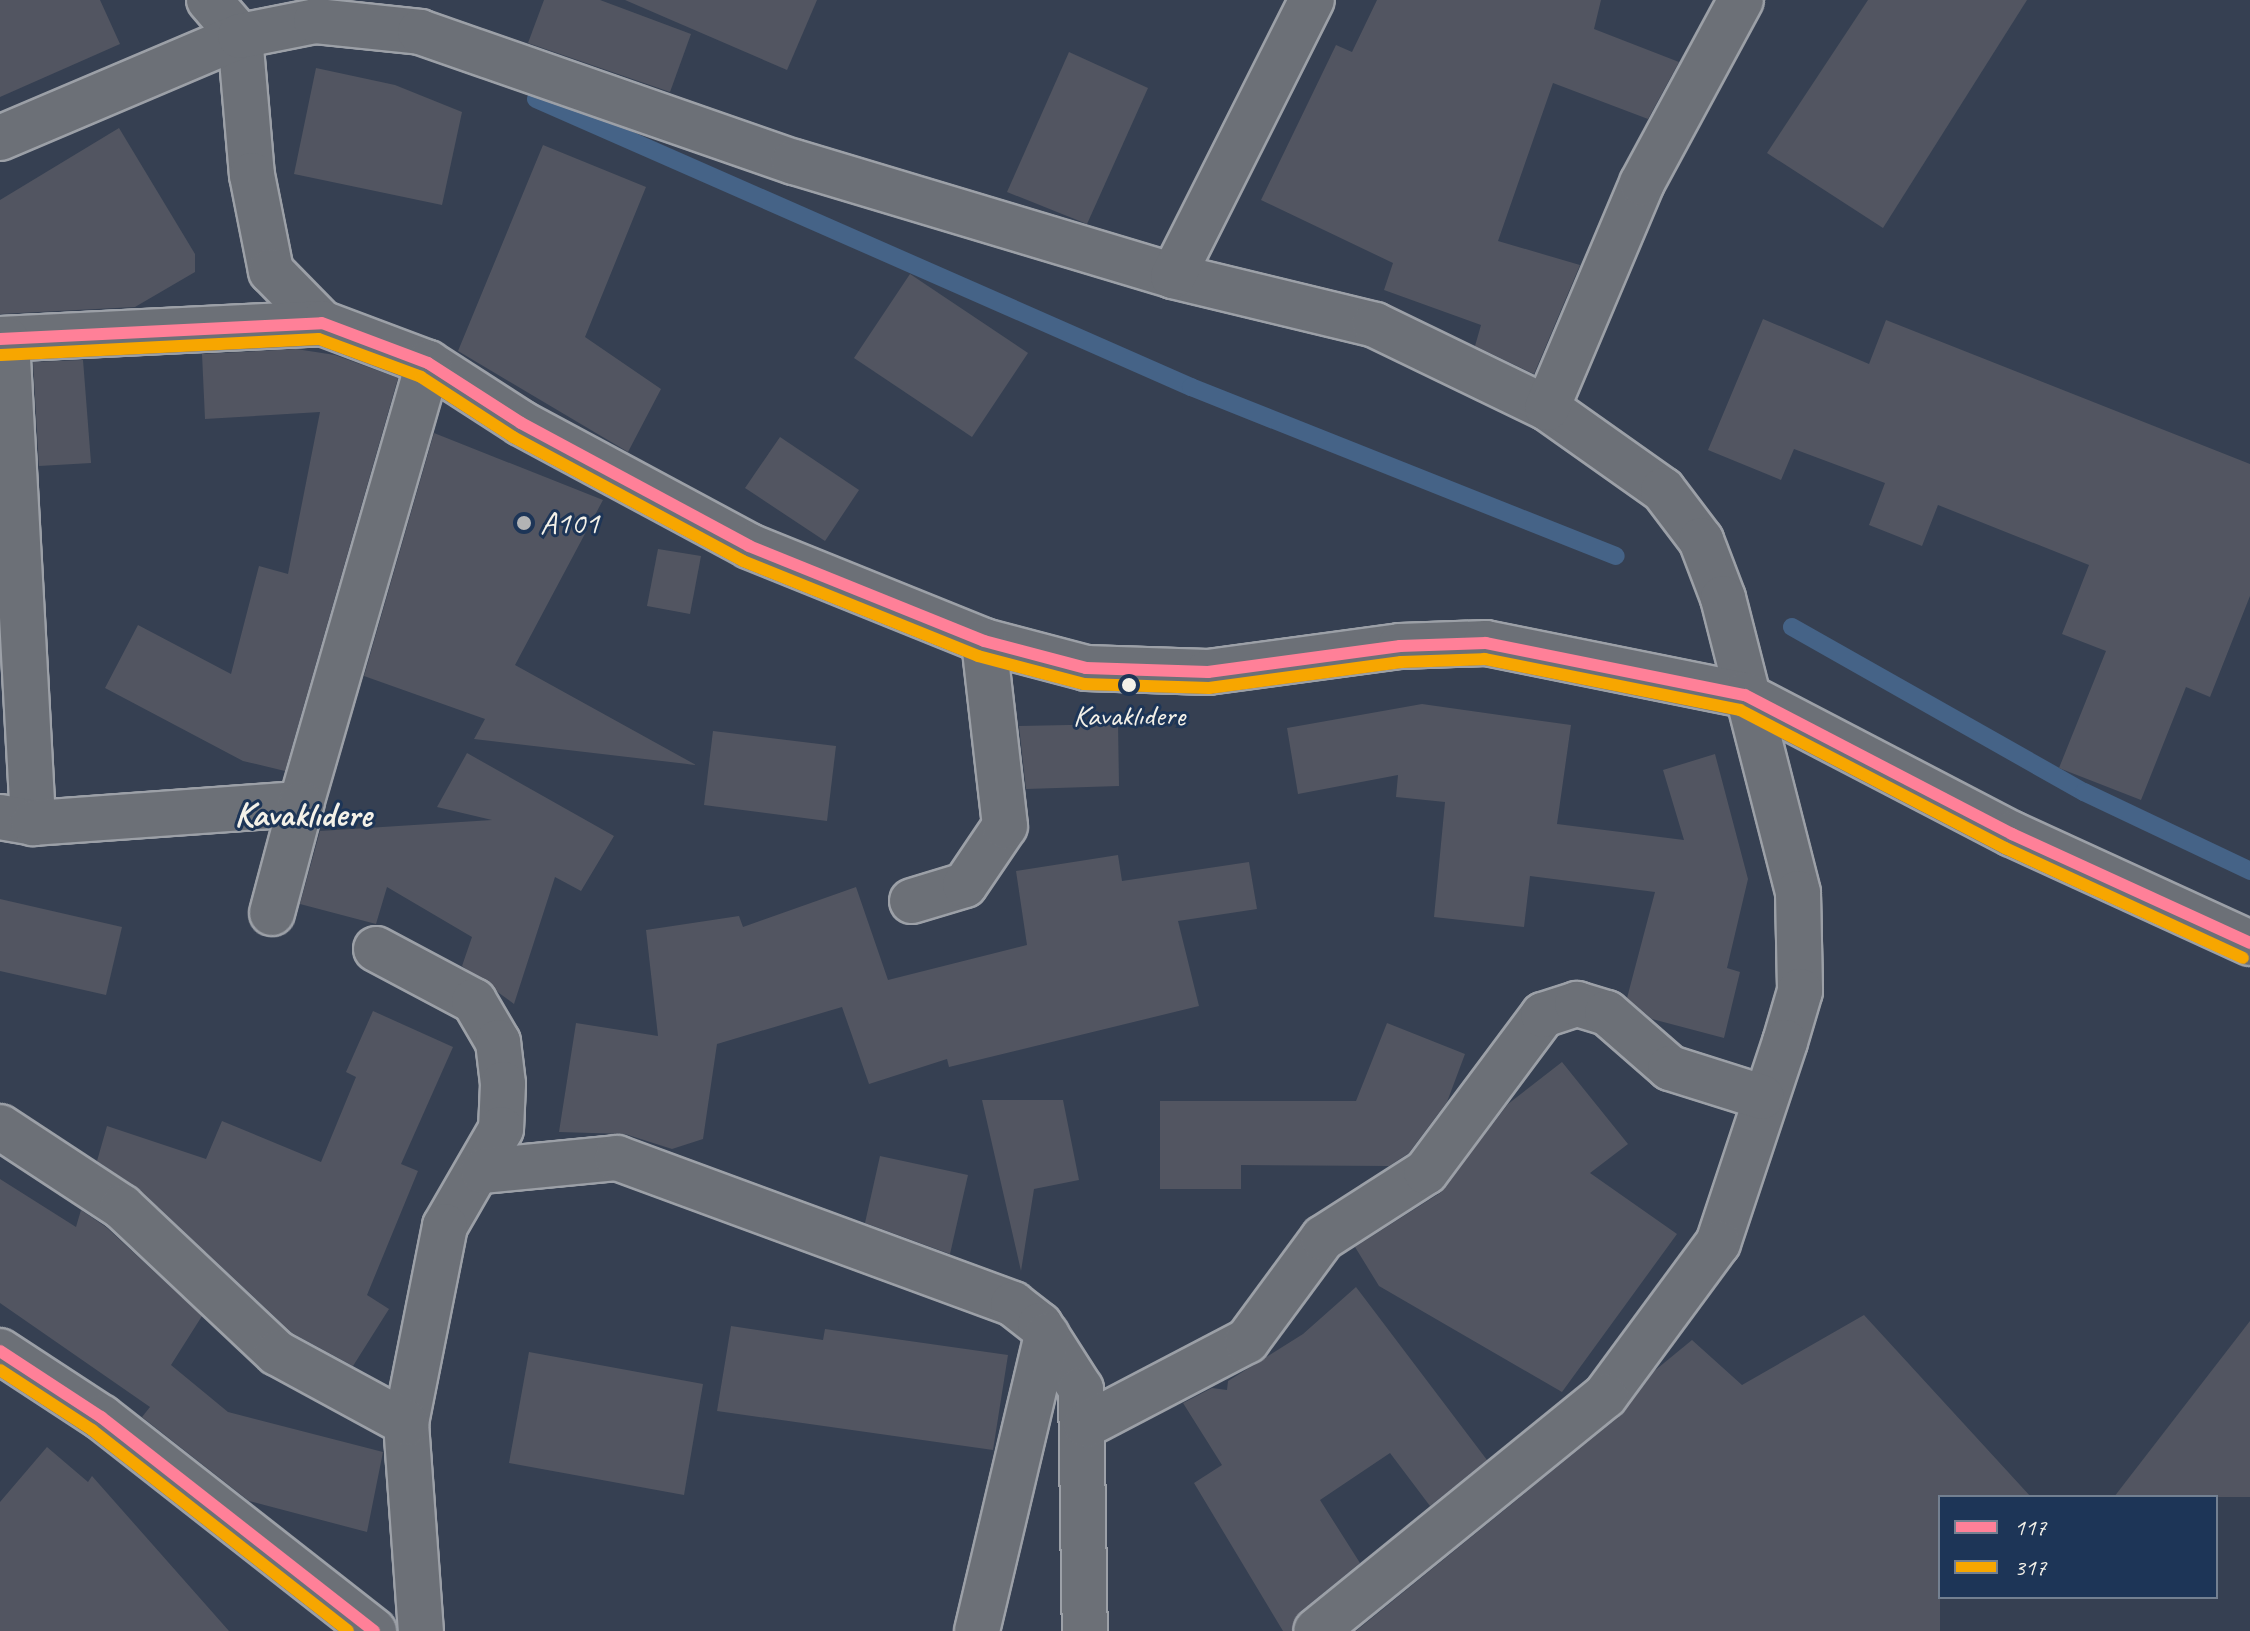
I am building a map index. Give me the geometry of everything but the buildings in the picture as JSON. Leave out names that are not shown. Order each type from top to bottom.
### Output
[{"type":"street","points":[[209,0],[240,36],[252,175],[271,271],[322,323]]},
{"type":"street","points":[[1173,276],[1312,0]]},
{"type":"street","points":[[1547,408],[1642,183],[1741,0]]},
{"type":"street","points":[[0,138],[240,36],[316,21],[420,32],[794,162],[1173,276],[1375,325],[1547,408],[1663,490],[1701,540],[1723,598],[1745,695],[1787,848],[1801,939],[1800,991],[1762,1097],[1743,1181],[1718,1243],[1605,1396],[1316,1631]]},
{"type":"street","points":[[301,804],[17,820],[4,340],[178,325],[322,323],[428,363],[521,423],[749,546],[984,641],[1086,668],[1208,672],[1400,646],[1486,643],[1745,695],[2012,834],[2250,943]]},
{"type":"street","points":[[272,913],[428,363]]},
{"type":"street","points":[[912,901],[965,885],[1005,826],[984,641]]},
{"type":"street","points":[[376,949],[474,1001],[498,1042],[501,1129],[483,1171],[445,1226],[406,1423],[421,1631]]},
{"type":"street","points":[[1086,1425],[1247,1341],[1323,1238],[1426,1172],[1543,1015],[1577,1004],[1607,1013],[1670,1068],[1762,1097]]},
{"type":"street","points":[[0,1127],[122,1207],[277,1353],[406,1423]]},
{"type":"street","points":[[483,1171],[617,1158],[1013,1304],[1047,1335],[1081,1389],[1086,1425],[1085,1631]]},
{"type":"street","points":[[977,1631],[1047,1335]]},
{"type":"street","points":[[0,1351],[101,1417],[374,1631]]},
{"type":"waterway","points":[[536,99],[1191,387],[1616,556]]},
{"type":"waterway","points":[[1792,627],[2084,792],[2250,871]]},
{"type":"transit line","name":"117","points":[[0,339],[322,323],[428,363],[521,423],[749,546],[984,641],[1086,668],[1208,672],[1400,646],[1486,643],[1745,695],[2012,834],[2250,943]]},
{"type":"transit line","name":"317","points":[[1,355],[319,339],[421,377],[513,437],[743,561],[978,656],[1084,684],[1209,688],[1401,662],[1485,659],[1740,710],[2005,848],[2243,958]]},
{"type":"transit line","name":"117","points":[[0,1351],[101,1417],[374,1631]]},
{"type":"transit line","name":"317","points":[[0,1370],[92,1430],[348,1631]]},
{"type":"place","name":"A101","points":[[524,523]]},
{"type":"place","name":"Kavaklıdere","points":[[1129,685]]},
{"type":"district","name":"Kavaklıdere","points":[[303,815]]}]
